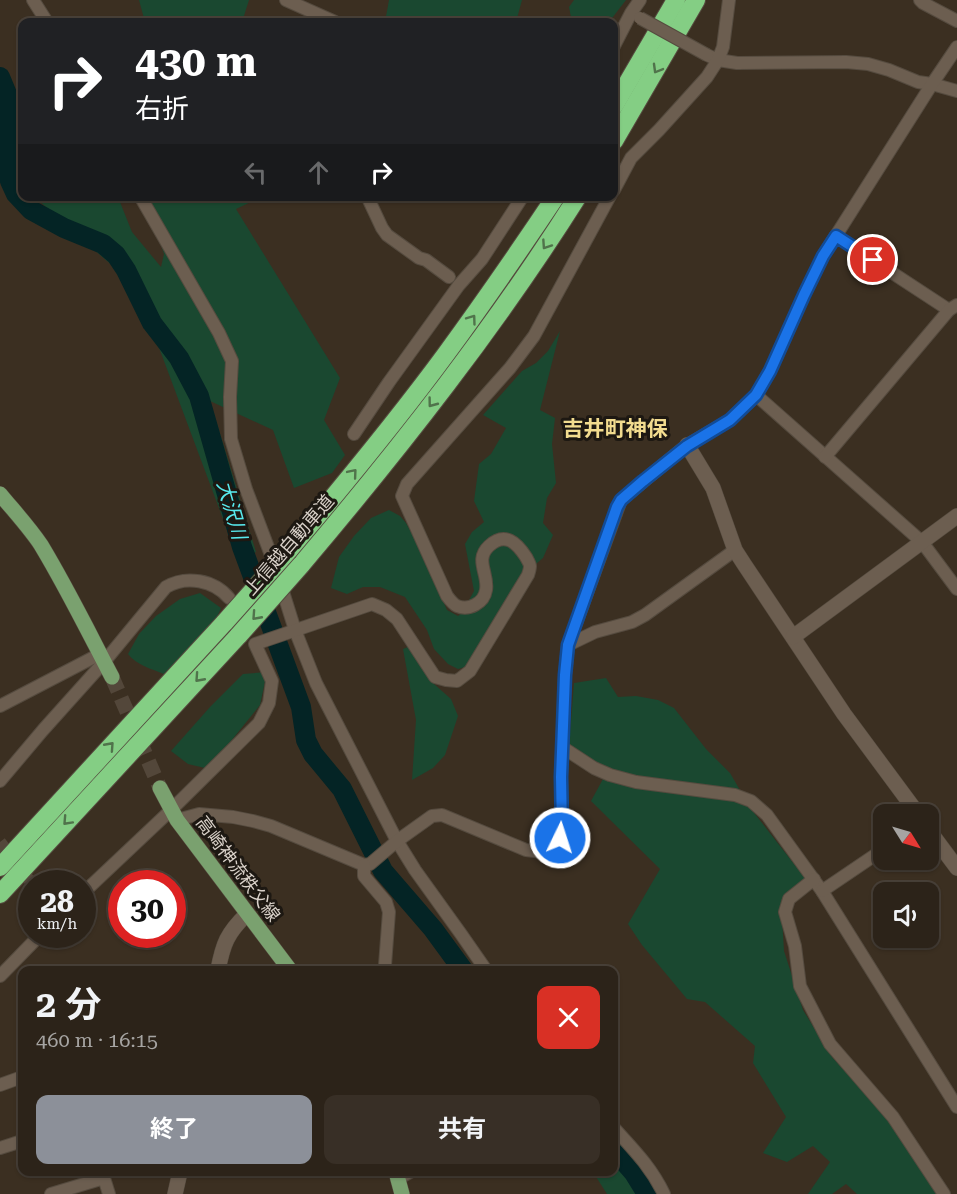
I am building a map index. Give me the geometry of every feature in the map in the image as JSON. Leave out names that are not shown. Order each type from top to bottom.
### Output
[{"type":"highway","points":[[618,99],[676,0]]},
{"type":"highway","points":[[618,134],[696,0]]},
{"type":"highway","name":"上信越自動車道","points":[[0,867],[225,622],[363,462],[487,298],[553,201]]},
{"type":"highway","name":"上信越自動車道","points":[[0,894],[301,565],[417,423],[501,310],[575,201]]},
{"type":"main road","points":[[0,494],[40,544],[112,677]]},
{"type":"main road","name":"高崎神流秩父線","points":[[160,788],[174,815],[287,966]]},
{"type":"main road","points":[[401,1176],[402,1194]]},
{"type":"street","points":[[33,0],[44,18]]},
{"type":"street","points":[[618,40],[635,15],[640,0]]},
{"type":"street","points":[[618,182],[631,158],[660,130],[707,77],[712,57],[723,47],[729,0]]},
{"type":"street","points":[[920,0],[957,21]]},
{"type":"street","points":[[294,2],[327,18]]},
{"type":"street","points":[[635,15],[712,57],[737,63],[846,62],[868,64],[918,82],[957,91]]},
{"type":"street","points":[[174,815],[199,814],[253,821],[271,826],[364,865],[370,864],[432,816],[442,814],[526,850],[535,852],[551,849],[560,838],[562,829],[561,777],[568,645],[621,500],[687,446],[730,420],[756,395],[770,371],[823,256],[957,47]]},
{"type":"street","points":[[143,201],[219,333],[232,361],[231,439],[295,630],[316,683],[397,841],[483,966]]},
{"type":"street","points":[[369,201],[387,235],[449,277]]},
{"type":"street","points":[[354,434],[459,285],[482,259],[520,201]]},
{"type":"street","points":[[96,882],[174,815],[259,723],[269,703],[272,681],[255,644],[372,604],[386,610],[397,619],[435,677],[458,681],[470,671],[528,575],[530,565],[521,549],[510,539],[499,539],[487,547],[481,561],[486,589],[483,597],[474,606],[466,608],[455,606],[447,596],[402,496],[407,484],[510,368],[534,336],[607,201]]},
{"type":"street","points":[[825,457],[953,308],[836,236]]},
{"type":"street","points":[[756,395],[922,542],[957,589]]},
{"type":"street","points":[[687,446],[713,488],[735,550],[844,714],[911,804]]},
{"type":"street","points":[[793,637],[957,516]]},
{"type":"street","points":[[568,645],[595,632],[632,622],[645,615],[735,550]]},
{"type":"street","points":[[0,781],[102,658],[166,586],[184,580],[203,582],[221,590],[229,598]]},
{"type":"street","points":[[0,706],[102,658]]},
{"type":"street","points":[[562,747],[610,776],[636,782],[735,795],[752,801],[767,815],[814,879],[957,1107]]},
{"type":"street","points":[[939,844],[957,868]]},
{"type":"street","points":[[822,891],[873,856]]},
{"type":"street","points":[[364,865],[364,876],[386,902],[389,912],[385,966]]},
{"type":"street","points":[[814,879],[789,899],[785,912],[795,946],[800,986],[830,1044],[893,1117],[944,1194]]},
{"type":"street","points":[[219,966],[224,944],[235,926],[247,914]]},
{"type":"street","points":[[0,976],[27,948]]},
{"type":"street","points":[[0,1085],[18,1078]]},
{"type":"street","points":[[618,1132],[646,1163],[664,1194]]},
{"type":"street","points":[[0,1148],[18,1142]]},
{"type":"street","points":[[175,1194],[179,1176]]},
{"type":"street","points":[[51,1194],[104,1178],[109,1194]]},
{"type":"green space","points":[[139,0],[249,0],[243,18],[144,18]]},
{"type":"green space","points":[[389,0],[522,0],[517,18],[386,18]]},
{"type":"green space","points":[[574,0],[626,0],[612,18],[571,18],[569,7]]},
{"type":"green space","points":[[39,201],[120,201],[132,232],[161,267],[164,254],[146,201],[253,201],[236,209],[340,378],[324,420],[345,455],[332,473],[294,488],[273,430],[210,401],[256,552],[238,559],[158,345],[122,274]]},
{"type":"green space","points":[[560,331],[540,410],[555,418],[552,444],[556,483],[547,498],[543,523],[553,535],[543,558],[524,574],[469,666],[458,669],[448,664],[434,649],[427,630],[405,597],[380,587],[363,587],[347,594],[331,588],[339,557],[371,518],[389,510],[400,516],[406,523],[421,550],[447,610],[458,616],[462,613],[474,591],[465,544],[472,532],[484,522],[474,501],[479,464],[491,454],[506,428],[483,415],[522,371],[536,363],[548,351]]},
{"type":"green space","points":[[200,593],[221,608],[215,622],[164,674],[131,658],[128,654],[139,634],[156,616],[180,599]]},
{"type":"green space","points":[[410,646],[434,684],[451,699],[458,716],[445,755],[433,768],[412,780],[416,720],[403,649]]},
{"type":"green space","points":[[267,672],[260,705],[231,741],[205,768],[188,764],[171,751],[243,674]]},
{"type":"green space","points":[[606,678],[618,697],[636,696],[658,700],[674,708],[706,749],[730,773],[751,809],[805,878],[781,901],[784,951],[803,1010],[832,1057],[887,1118],[937,1194],[857,1194],[846,1184],[832,1194],[808,1194],[830,1162],[813,1146],[787,1162],[763,1153],[786,1117],[753,1063],[755,1046],[705,1002],[687,999],[642,945],[628,924],[660,869],[591,801],[606,769],[569,746],[574,683]]},
{"type":"green space","points":[[618,1162],[641,1194],[607,1194],[596,1176],[618,1176]]},
{"type":"waterway","name":"大沢川","points":[[0,77],[7,94],[6,166],[10,181],[18,196]]},
{"type":"waterway","name":"大沢川","points":[[23,201],[31,210],[64,228],[103,244],[116,255],[126,270],[152,323],[179,358],[199,396],[242,547],[301,707],[306,740],[313,754],[342,789],[383,871],[433,929],[460,966]]},
{"type":"waterway","name":"大沢川","points":[[618,1155],[634,1173],[647,1194]]},
{"type":"tunnel","points":[[112,677],[160,788]]},
{"type":"tunnel","points":[[0,842],[21,870]]},
{"type":"district","name":"吉井町神保","points":[[615,429]]},
{"type":"route","points":[[560,838],[568,645],[617,507],[628,492],[687,446],[730,420],[756,395],[770,371],[823,256],[836,236],[873,260]]}]
